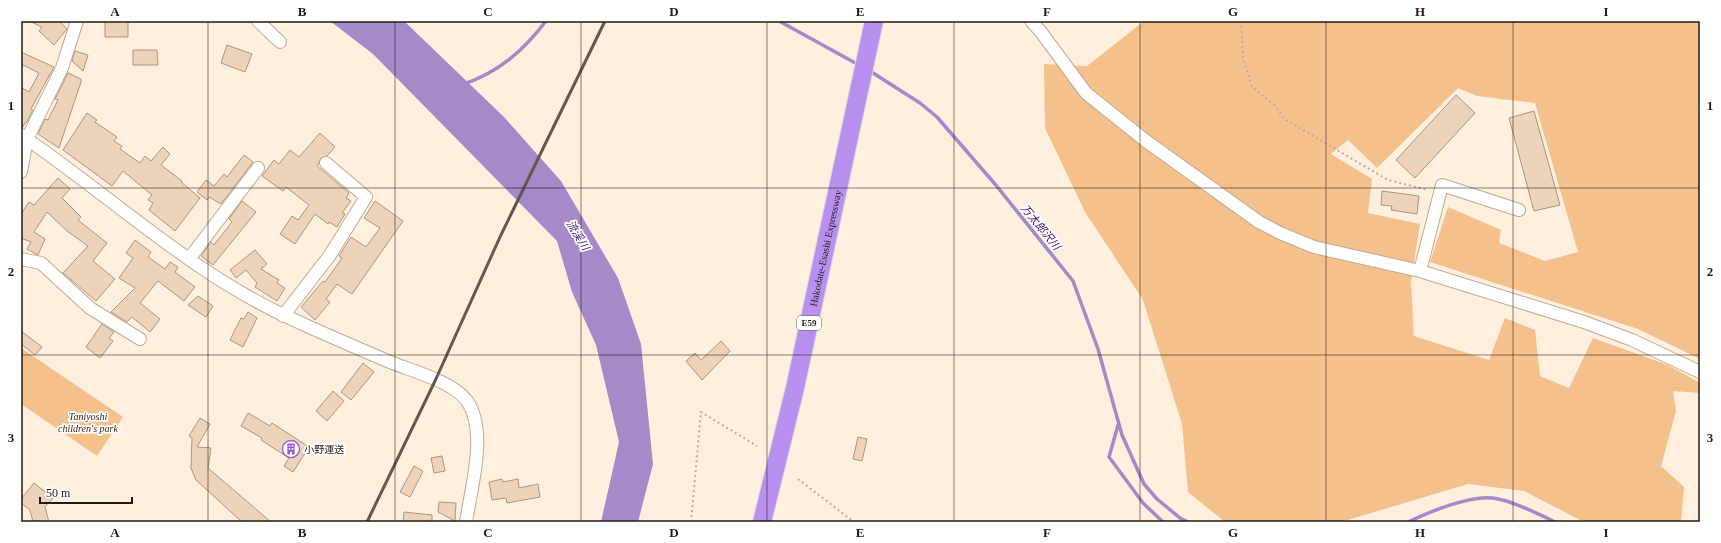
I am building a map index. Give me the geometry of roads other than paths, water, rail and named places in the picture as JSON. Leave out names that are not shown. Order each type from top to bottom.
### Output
[{"type":"highway","name":"Hakodate-Esashi Expressway","points":[[762,522],[794,388],[873,27]]},
{"type":"street","points":[[21,172],[24,137],[62,68],[77,21]]},
{"type":"street","points":[[258,21],[280,42]]},
{"type":"street","points":[[1031,21],[1091,97],[1146,141],[1259,222],[1280,233],[1314,247],[1420,270],[1584,322],[1632,340],[1700,372]]},
{"type":"street","points":[[24,137],[189,259],[233,289],[283,316],[460,393],[467,401],[476,423],[478,446],[466,522]]},
{"type":"street","points":[[283,316],[330,255],[366,197],[326,163]]},
{"type":"street","points":[[189,259],[258,168]]},
{"type":"street","points":[[1420,270],[1442,186],[1518,210]]},
{"type":"street","points":[[21,259],[41,263],[90,308],[140,339]]},
{"type":"water","name":"流渓川","points":[[330,21],[404,21],[504,117],[561,181],[618,278],[641,344],[653,464],[638,522],[601,522],[619,442],[596,345],[572,292],[557,241],[373,54]]},
{"type":"waterway","name":"万太郎沢川","points":[[464,84],[477,79],[510,59],[520,51],[546,21]]},
{"type":"waterway","name":"万太郎沢川","points":[[779,21],[859,65]]},
{"type":"waterway","name":"万太郎沢川","points":[[870,71],[920,103],[937,117],[995,184],[1073,281],[1098,349],[1122,435],[1144,484],[1157,499],[1180,518],[1188,522]]},
{"type":"waterway","points":[[1118,425],[1109,457],[1143,503],[1163,522]]},
{"type":"waterway","name":"万太郎沢川","points":[[1408,522],[1450,505],[1473,499],[1484,498],[1508,501],[1555,522]]},
{"type":"railway","points":[[367,522],[435,381],[500,237],[605,21]]},
{"type":"place","name":"小野運送","points":[[291,449]]},
{"type":"park label","name":"Taniyoshi children's park","points":[[88,422]]}]
